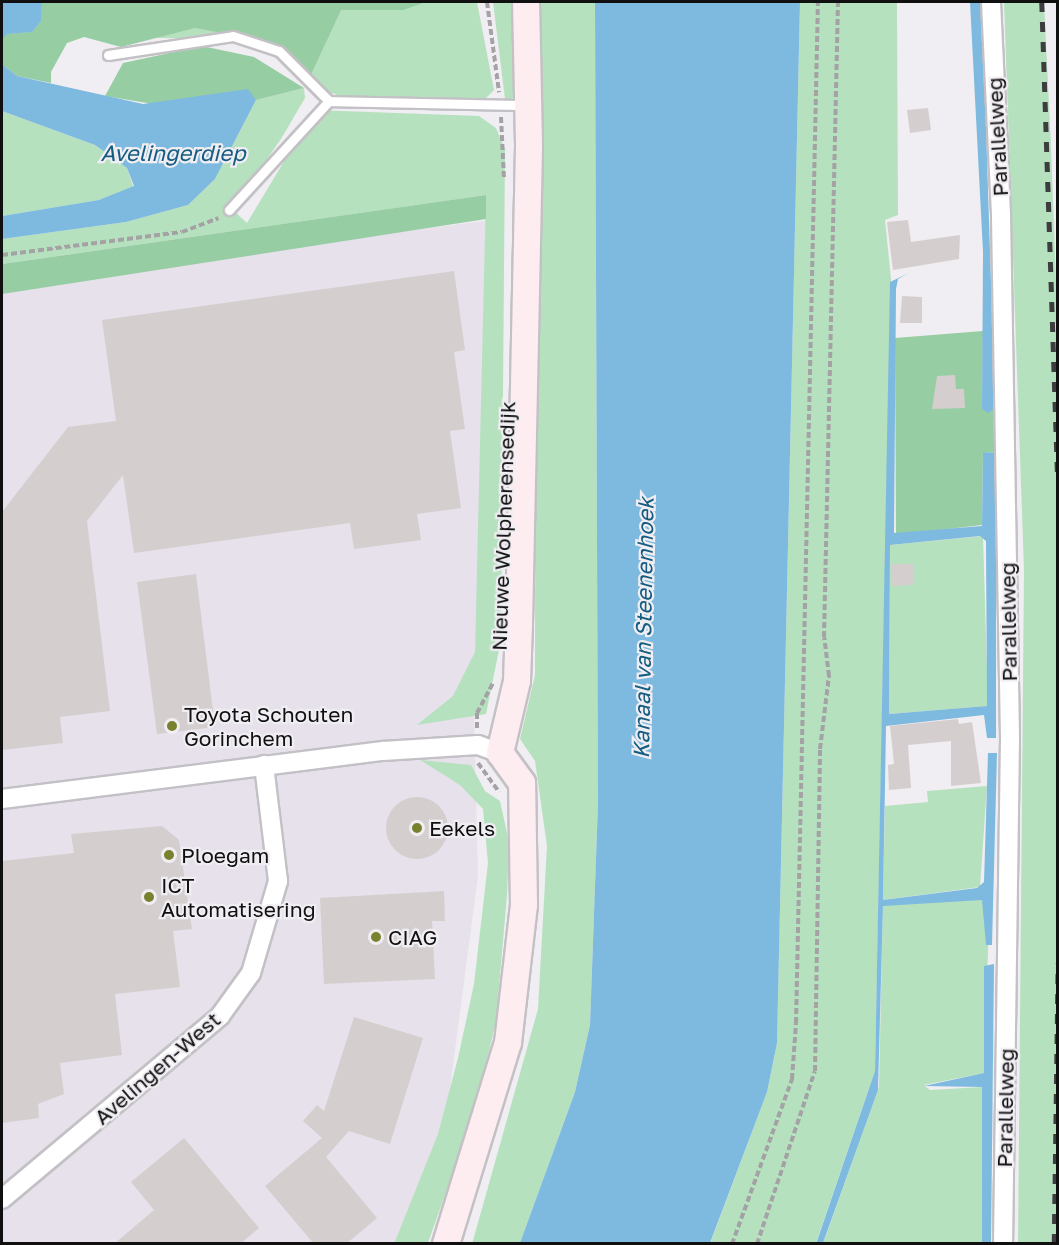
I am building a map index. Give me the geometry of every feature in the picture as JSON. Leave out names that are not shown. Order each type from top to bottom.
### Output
[{"type":"street","name":"Nieuwe Wolpherensedijk","points":[[489,749],[517,681],[529,105],[526,2]]},
{"type":"street","name":"Parallelweg","points":[[991,2],[1001,217],[1010,738],[1003,1244]]},
{"type":"street","points":[[2,799],[264,765],[489,749],[519,773],[525,804],[519,968],[508,1043],[446,1244]]},
{"type":"street","name":"Avelingen-West","points":[[2,1199],[220,1016],[251,974],[278,881],[264,765]]},
{"type":"lane","points":[[108,55],[233,36],[279,51],[329,101],[501,108],[529,105]]},
{"type":"lane","points":[[229,210],[329,101]]},
{"type":"path","points":[[488,2],[501,108],[505,191]]},
{"type":"path","points":[[732,1244],[792,1079],[796,1023],[818,2]]},
{"type":"path","points":[[757,1244],[815,1071],[820,749],[829,676],[824,625],[838,2]]},
{"type":"path","points":[[2,255],[182,232],[229,210]]},
{"type":"path","name":"Nieuwe Wolpherensedijk","points":[[496,674],[477,713],[489,749],[479,771],[503,802]]},
{"type":"shaded area","points":[[491,220],[474,714],[478,876],[442,1149],[411,1243],[2,1243],[2,284]]},
{"type":"green space","points":[[2,2],[477,2],[494,90],[484,100],[346,98],[323,90],[310,77],[326,42],[2,34]]},
{"type":"green space","points":[[42,2],[426,2],[403,10],[341,10],[310,77],[250,38],[195,28],[121,47],[84,37],[67,43],[51,72],[51,83],[17,76],[2,64],[2,40],[6,34],[32,32],[41,21]]},
{"type":"green space","points":[[493,2],[518,2],[517,94],[512,99],[505,99]]},
{"type":"green space","points":[[536,2],[595,2],[598,803],[590,1025],[575,1092],[520,1243],[472,1244],[538,1009],[547,846],[535,761],[520,739],[535,675]]},
{"type":"green space","points":[[800,2],[897,2],[898,215],[885,220],[891,279],[875,1071],[816,1243],[710,1244],[767,1092],[777,1043]]},
{"type":"green space","points":[[1004,2],[1044,2],[1051,146],[1058,336],[1057,1244],[1018,1243],[1024,570]]},
{"type":"green space","points":[[202,46],[254,57],[304,88],[256,100],[228,94],[159,105],[105,96],[123,63]]},
{"type":"green space","points":[[304,88],[305,98],[281,139],[232,209],[247,223],[315,110],[479,116],[496,128],[505,149],[501,640],[486,714],[417,725],[453,696],[475,652],[486,195],[2,264],[2,239],[126,222],[188,205],[215,179],[256,100]]},
{"type":"green space","points":[[2,111],[95,145],[127,168],[134,189],[99,200],[2,216]]},
{"type":"green space","points":[[486,195],[486,219],[2,294],[2,264]]},
{"type":"green space","points":[[983,331],[982,408],[995,408],[996,453],[983,452],[982,525],[896,535],[895,338]]},
{"type":"green space","points":[[983,536],[988,706],[889,714],[890,545]]},
{"type":"green space","points":[[420,760],[471,765],[485,791],[500,801],[509,842],[507,895],[496,1022],[475,1109],[428,1243],[394,1244],[438,1134],[458,1058],[474,984],[488,863],[483,809],[460,785]]},
{"type":"green space","points":[[987,786],[980,887],[883,900],[885,806],[928,802],[927,791]]},
{"type":"green space","points":[[990,892],[984,1073],[924,1085],[930,1090],[982,1087],[982,1243],[823,1244],[879,1087],[883,903]]},
{"type":"water","points":[[2,2],[42,2],[41,21],[32,32],[7,34],[2,40]]},
{"type":"water","name":"Kanaal van Steenenhoek","points":[[595,2],[800,2],[777,1043],[767,1092],[710,1243],[520,1243],[575,1092],[590,1025],[598,803]]},
{"type":"water","points":[[970,2],[982,2],[995,408],[988,413],[982,409],[983,252]]},
{"type":"water","name":"Avelingerdiep","points":[[2,64],[17,76],[143,104],[248,89],[256,100],[215,179],[188,205],[126,222],[2,239],[2,216],[99,200],[134,186],[127,168],[95,145],[2,111]]},
{"type":"water","points":[[909,273],[898,279],[896,289],[894,533],[982,526],[983,452],[996,453],[996,738],[987,738],[984,715],[886,726],[883,900],[977,888],[984,882],[988,753],[997,753],[992,945],[986,945],[982,900],[883,906],[878,1090],[823,1243],[816,1244],[875,1071],[890,282]],"holes":[[[980,536],[986,541],[987,706],[889,714],[890,545]]]},
{"type":"water","points":[[994,964],[991,1243],[982,1244],[982,1087],[924,1086],[984,1073],[984,966]]},
{"type":"building","points":[[928,108],[931,130],[910,133],[907,110]]},
{"type":"building","points":[[908,220],[911,242],[960,235],[959,259],[893,270],[887,222]]},
{"type":"building","points":[[454,271],[465,350],[454,352],[465,429],[450,431],[461,508],[417,514],[421,540],[354,549],[350,523],[134,553],[123,475],[87,521],[110,711],[60,717],[63,743],[2,750],[2,512],[68,427],[116,421],[102,320]]},
{"type":"building","points":[[902,296],[922,297],[922,323],[900,323]]},
{"type":"building","points":[[955,375],[956,389],[964,389],[965,408],[932,409],[937,376]]},
{"type":"building","points":[[892,564],[913,564],[913,585],[892,586]]},
{"type":"building","points":[[196,574],[215,727],[157,734],[137,582]]},
{"type":"building","points":[[958,719],[959,724],[972,722],[981,783],[951,786],[951,741],[908,745],[911,788],[889,790],[888,765],[894,764],[890,726]]},
{"type":"building","points":[[411,797],[423,797],[439,806],[446,816],[448,828],[446,840],[439,850],[423,859],[411,859],[400,854],[391,845],[386,834],[386,822],[391,811],[400,802]]},
{"type":"building","points":[[162,826],[179,840],[192,929],[173,931],[180,987],[115,994],[122,1055],[60,1063],[64,1094],[38,1104],[39,1118],[2,1123],[2,861],[74,853],[71,834]]},
{"type":"building","points":[[444,891],[445,921],[432,921],[435,979],[324,984],[320,898]]},
{"type":"building","points":[[354,1017],[423,1038],[390,1144],[349,1131],[326,1157],[377,1218],[346,1244],[314,1244],[265,1186],[322,1138],[303,1121],[317,1105],[324,1111]]},
{"type":"building","points":[[184,1138],[259,1228],[240,1244],[114,1244],[154,1210],[131,1182]]},
{"type":"railway","points":[[1042,2],[1058,479]]},
{"type":"railway","points":[[1054,1244],[1058,963]]},
{"type":"place","name":"Toyota Schouten Gorinchem","points":[[172,726]]},
{"type":"place","name":"Eekels","points":[[417,828]]},
{"type":"place","name":"Ploegam","points":[[169,855]]},
{"type":"place","name":"ICT Automatisering","points":[[149,897]]},
{"type":"place","name":"CIAG","points":[[376,937]]}]
